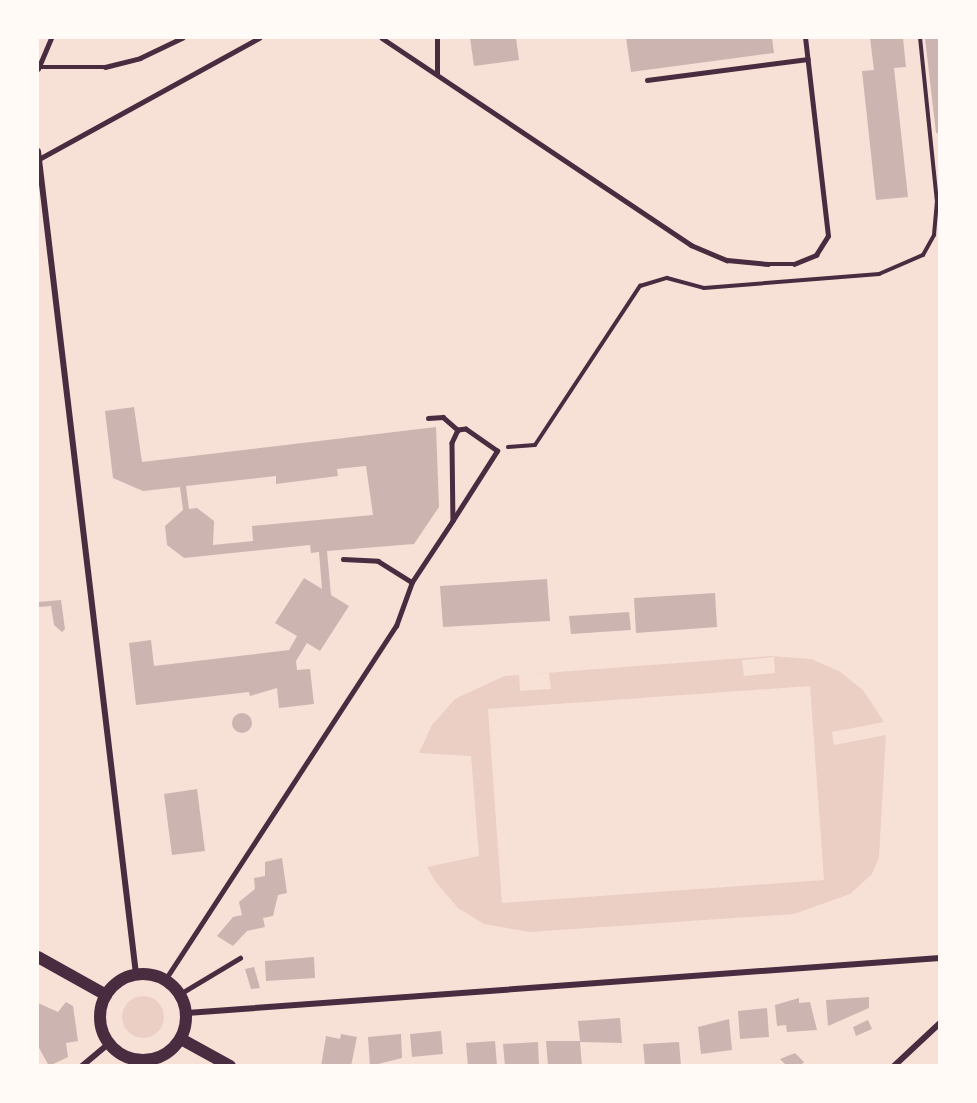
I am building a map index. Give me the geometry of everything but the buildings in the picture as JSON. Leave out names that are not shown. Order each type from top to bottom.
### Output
[{"type":"main road","points":[[38,957],[106,995]]},
{"type":"main road","points":[[136,974],[165,980],[180,994],[186,1013],[181,1039],[151,1062],[127,1057],[109,1043],[100,1020],[106,995],[136,974]]},
{"type":"main road","points":[[181,1039],[230,1065]]},
{"type":"street","points":[[38,151],[136,974]]},
{"type":"street","points":[[186,1013],[939,958]]},
{"type":"street","points":[[894,1065],[939,1023]]},
{"type":"street","points":[[82,1065],[109,1043]]},
{"type":"lane","points":[[51,38],[38,68],[105,67],[140,58],[182,38]]},
{"type":"lane","points":[[39,159],[259,38]]},
{"type":"lane","points":[[382,38],[691,245],[727,260],[794,264],[816,255],[828,236],[805,38]]},
{"type":"lane","points":[[437,38],[437,74]]},
{"type":"lane","points":[[647,80],[808,59]]},
{"type":"lane","points":[[165,980],[396,626],[412,582],[497,451],[466,429],[458,430],[443,417],[428,418]]},
{"type":"lane","points":[[453,520],[452,442],[458,430]]},
{"type":"lane","points":[[343,559],[378,561],[412,582]]},
{"type":"lane","points":[[180,994],[240,958]]},
{"type":"shaded area","points":[[771,656],[811,659],[839,671],[863,690],[884,722],[832,732],[834,745],[886,735],[879,857],[872,874],[850,894],[794,914],[530,932],[484,924],[458,908],[435,881],[427,867],[479,856],[471,756],[419,753],[432,725],[455,699],[504,676]],"holes":[[[774,657],[775,673],[744,676],[742,660]],[[549,673],[551,689],[520,691],[519,675]],[[810,686],[824,880],[502,903],[488,709]]]},
{"type":"shaded area","points":[[143,996],[158,1002],[164,1017],[158,1032],[143,1038],[128,1032],[122,1017],[128,1002]]}]
